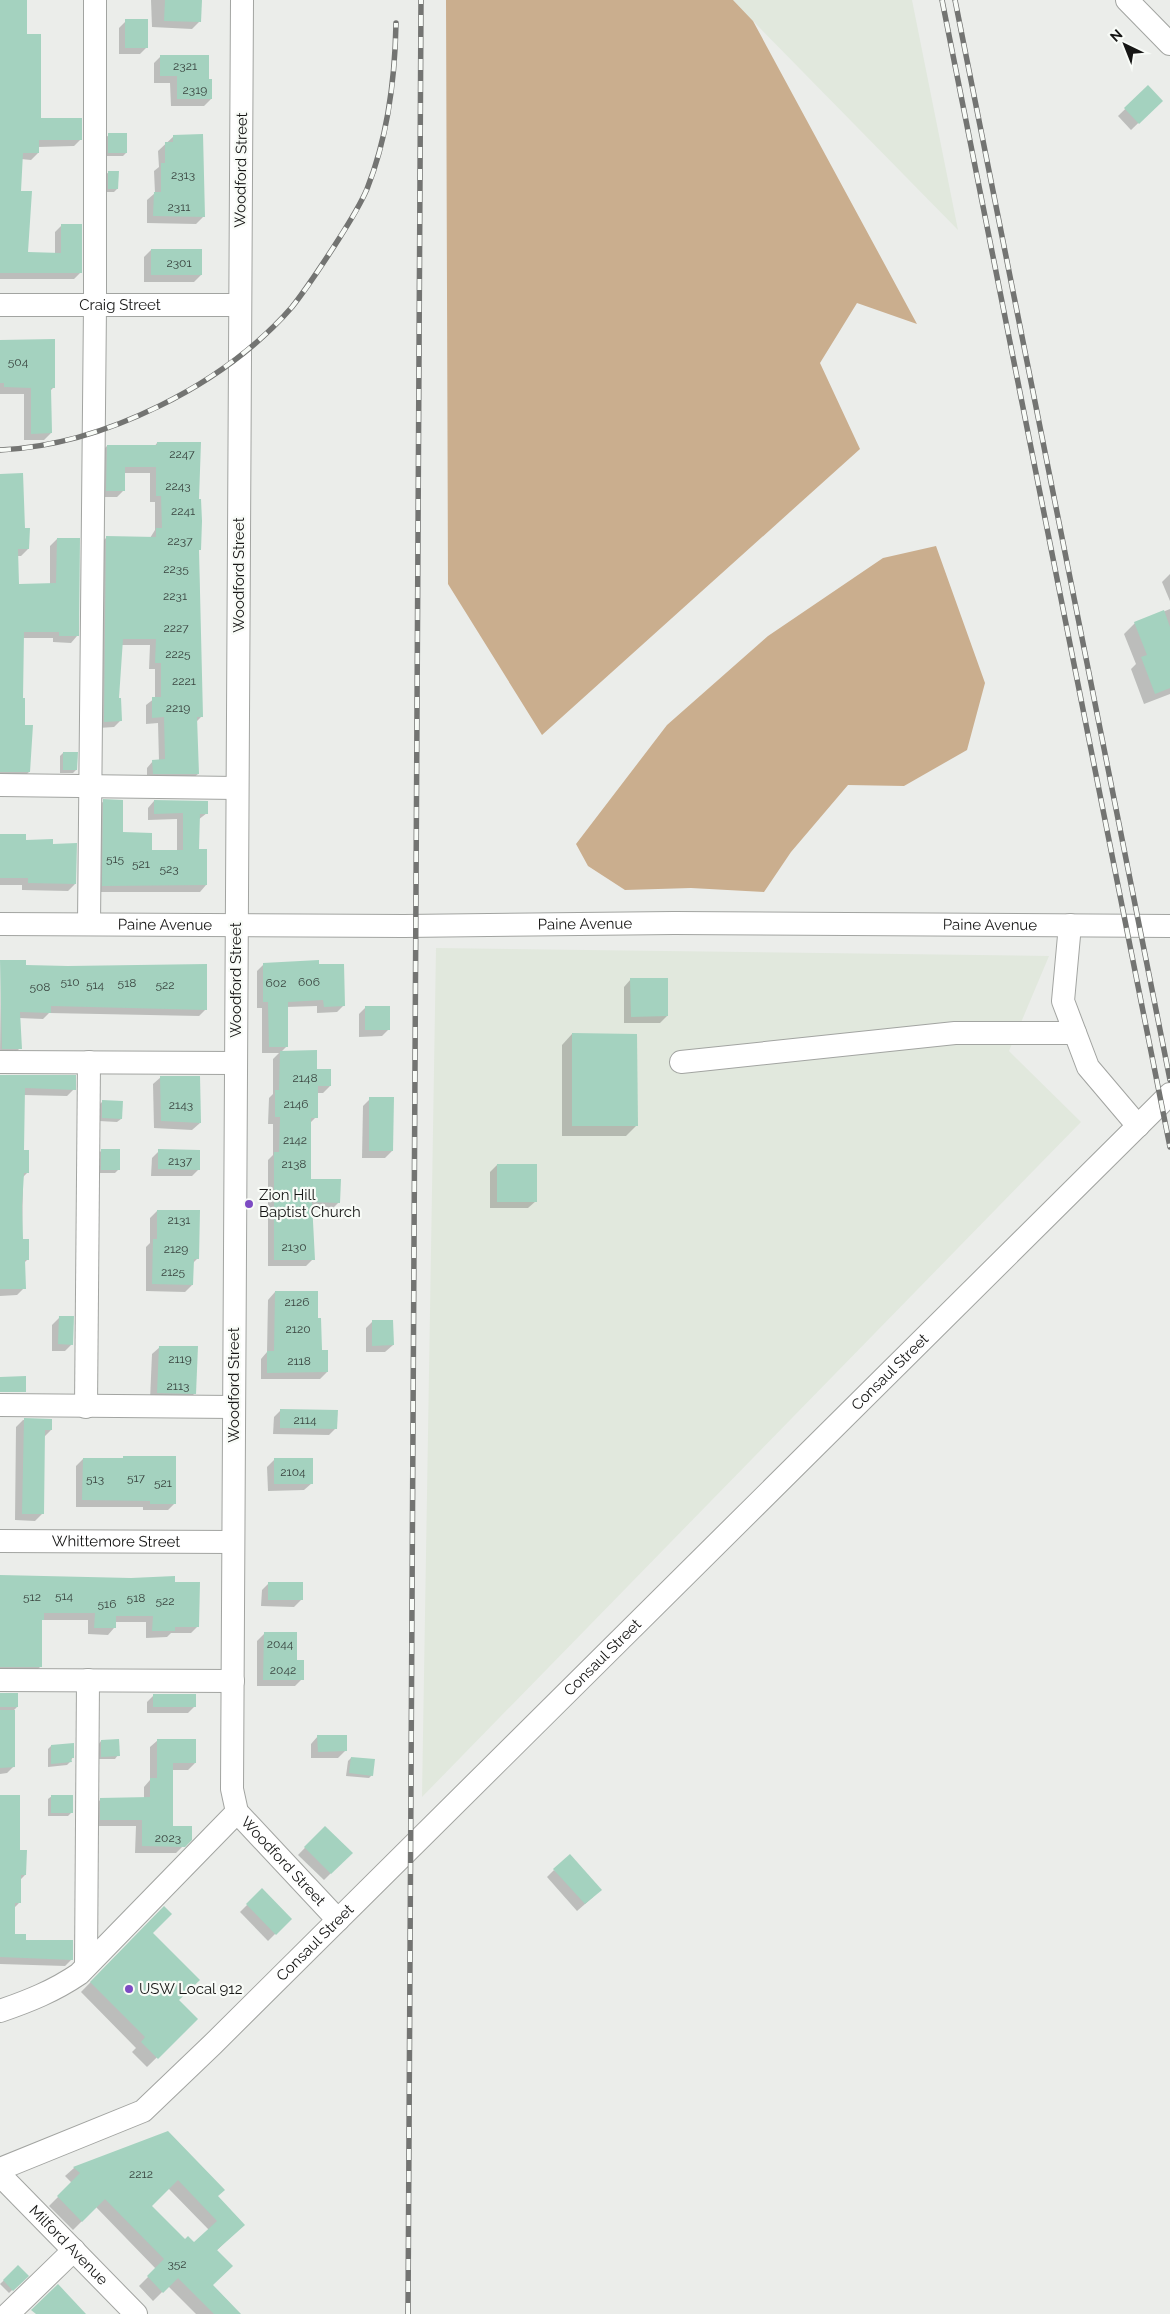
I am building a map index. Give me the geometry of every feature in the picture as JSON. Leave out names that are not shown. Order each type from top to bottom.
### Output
[{"type":"street","points":[[89,924],[95,305],[95,0]]},
{"type":"street","name":"Woodford Street","points":[[242,0],[232,1789],[237,1812],[338,1920]]},
{"type":"street","points":[[1126,0],[1170,44]]},
{"type":"street","name":"Craig Street","points":[[0,305],[239,305]]},
{"type":"street","points":[[0,784],[237,788]]},
{"type":"street","name":"Paine Avenue","points":[[0,924],[404,926],[664,923],[1170,926]]},
{"type":"street","points":[[1070,925],[1063,1001],[1088,1067],[1138,1126]]},
{"type":"street","points":[[681,1062],[955,1033],[1075,1033]]},
{"type":"street","points":[[0,1062],[235,1063]]},
{"type":"street","points":[[86,1407],[90,1062]]},
{"type":"street","name":"Consaul Street","points":[[0,2169],[143,2111],[1170,1094]]},
{"type":"street","points":[[0,1405],[234,1407]]},
{"type":"street","name":"Whittemore Street","points":[[0,1541],[233,1542]]},
{"type":"street","points":[[0,1680],[233,1681]]},
{"type":"street","points":[[86,1966],[88,1680]]},
{"type":"street","points":[[0,2010],[38,1998],[58,1989],[86,1966],[237,1812]]},
{"type":"street","name":"Milford Avenue","points":[[0,2175],[136,2314]]},
{"type":"street","points":[[8,2314],[74,2250]]},
{"type":"shaded area","points":[[446,0],[733,0],[753,21],[917,324],[857,303],[820,363],[860,449],[542,735],[448,584]]},
{"type":"shaded area","points":[[733,0],[912,0],[958,230],[753,21]]},
{"type":"shaded area","points":[[936,546],[985,683],[967,750],[904,786],[848,785],[791,852],[764,892],[691,888],[625,890],[588,866],[576,844],[667,725],[768,636],[883,558]]},
{"type":"shaded area","points":[[436,948],[1049,956],[1009,1051],[1081,1122],[422,1797]]},
{"type":"building","points":[[0,0],[27,0],[27,34],[41,34],[41,118],[82,118],[82,140],[39,140],[39,153],[23,153],[21,191],[32,191],[28,252],[61,253],[61,224],[82,224],[82,273],[0,273]]},
{"type":"building","points":[[165,0],[202,0],[201,22],[164,21]]},
{"type":"building","points":[[125,19],[148,19],[148,48],[125,48]]},
{"type":"building","points":[[160,55],[209,55],[209,79],[212,79],[212,99],[177,99],[177,76],[160,76]]},
{"type":"building","points":[[1148,85],[1163,101],[1139,124],[1124,108]]},
{"type":"building","points":[[108,133],[127,133],[127,153],[108,153]]},
{"type":"building","points":[[203,134],[205,217],[153,216],[154,192],[161,192],[161,163],[165,163],[165,142],[173,142],[173,135]]},
{"type":"building","points":[[108,171],[119,171],[118,189],[108,189]]},
{"type":"building","points":[[151,249],[202,249],[202,275],[151,275]]},
{"type":"building","points":[[55,339],[55,388],[51,388],[52,433],[31,434],[31,388],[4,387],[4,383],[0,383],[0,340]]},
{"type":"building","points":[[157,442],[201,442],[199,499],[201,499],[202,521],[201,550],[199,550],[203,717],[197,717],[199,774],[153,774],[152,760],[165,759],[164,717],[152,718],[152,697],[161,697],[161,663],[155,663],[156,639],[123,639],[119,698],[121,698],[122,721],[104,722],[106,536],[156,537],[156,528],[162,528],[161,496],[156,496],[156,467],[125,467],[125,491],[106,491],[107,445],[157,445]]},
{"type":"building","points":[[23,473],[25,528],[30,528],[29,549],[18,549],[19,584],[56,583],[57,538],[80,538],[79,636],[59,636],[59,632],[24,632],[23,698],[25,698],[25,725],[33,725],[30,772],[0,772],[0,474]]},
{"type":"building","points":[[1164,610],[1170,627],[1170,688],[1155,694],[1141,657],[1147,655],[1134,622]]},
{"type":"building","points":[[63,752],[78,752],[77,770],[63,770]]},
{"type":"building","points":[[103,799],[123,800],[123,832],[152,833],[152,850],[183,850],[183,813],[154,814],[154,800],[208,801],[208,814],[200,814],[199,849],[207,849],[207,885],[102,886]]},
{"type":"building","points":[[0,834],[26,834],[26,840],[53,839],[53,844],[77,843],[76,884],[28,883],[28,878],[0,878]]},
{"type":"building","points":[[0,960],[26,960],[26,965],[68,966],[207,964],[207,1010],[51,1006],[51,1013],[20,1012],[22,1049],[2,1049]]},
{"type":"building","points":[[319,960],[319,964],[344,964],[345,1006],[324,1007],[323,1000],[288,1002],[288,1047],[269,1047],[268,1002],[263,1002],[263,963]]},
{"type":"building","points":[[630,978],[668,978],[668,1016],[631,1017]]},
{"type":"building","points":[[365,1006],[390,1006],[390,1030],[365,1030]]},
{"type":"building","points":[[572,1033],[637,1034],[638,1126],[572,1126]]},
{"type":"building","points":[[317,1050],[317,1069],[331,1069],[331,1086],[318,1086],[318,1118],[311,1118],[311,1179],[341,1179],[340,1203],[312,1202],[315,1260],[274,1260],[274,1152],[279,1152],[280,1117],[275,1117],[275,1090],[279,1090],[280,1051]]},
{"type":"building","points":[[0,1075],[76,1075],[76,1090],[25,1088],[24,1150],[29,1150],[29,1173],[24,1173],[22,1206],[23,1239],[29,1239],[29,1260],[25,1260],[26,1289],[0,1289]]},
{"type":"building","points":[[160,1076],[200,1076],[201,1123],[161,1121]]},
{"type":"building","points":[[369,1097],[394,1097],[393,1151],[369,1151]]},
{"type":"building","points":[[102,1100],[123,1101],[122,1119],[102,1118]]},
{"type":"building","points":[[101,1149],[120,1149],[120,1170],[101,1170]]},
{"type":"building","points":[[158,1149],[200,1150],[200,1170],[158,1169]]},
{"type":"building","points":[[497,1164],[537,1164],[537,1202],[497,1202]]},
{"type":"building","points":[[157,1210],[200,1210],[199,1259],[194,1259],[193,1285],[152,1284],[153,1239],[157,1239]]},
{"type":"building","points":[[275,1291],[318,1291],[318,1318],[321,1318],[322,1350],[328,1350],[328,1372],[267,1373],[267,1351],[274,1351]]},
{"type":"building","points":[[59,1316],[74,1316],[73,1345],[58,1344]]},
{"type":"building","points":[[372,1320],[393,1320],[394,1345],[372,1346]]},
{"type":"building","points":[[159,1346],[198,1346],[196,1394],[157,1393]]},
{"type":"building","points":[[26,1376],[26,1392],[0,1392],[0,1377]]},
{"type":"building","points":[[280,1409],[338,1410],[337,1429],[280,1428]]},
{"type":"building","points":[[24,1418],[52,1419],[52,1430],[45,1430],[44,1514],[22,1514]]},
{"type":"building","points":[[123,1456],[176,1456],[176,1504],[150,1504],[150,1501],[82,1500],[83,1458],[123,1458]]},
{"type":"building","points":[[274,1458],[313,1458],[313,1484],[274,1484]]},
{"type":"building","points":[[0,1575],[131,1578],[175,1576],[175,1582],[200,1582],[199,1627],[175,1627],[175,1631],[152,1631],[153,1616],[116,1616],[116,1628],[94,1628],[95,1613],[44,1613],[44,1620],[42,1620],[42,1667],[0,1667]]},
{"type":"building","points":[[268,1582],[303,1582],[303,1600],[268,1600]]},
{"type":"building","points":[[264,1632],[297,1632],[297,1660],[304,1660],[304,1680],[263,1680]]},
{"type":"building","points":[[0,1693],[18,1693],[18,1707],[0,1707]]},
{"type":"building","points":[[153,1694],[196,1694],[196,1707],[153,1707]]},
{"type":"building","points":[[0,1710],[15,1710],[15,1767],[0,1768]]},
{"type":"building","points":[[317,1735],[347,1735],[347,1751],[318,1752]]},
{"type":"building","points":[[119,1739],[120,1756],[101,1757],[101,1740]]},
{"type":"building","points":[[157,1739],[196,1739],[196,1763],[173,1763],[173,1826],[192,1826],[192,1840],[185,1847],[142,1846],[142,1820],[100,1820],[100,1798],[150,1797],[150,1778],[157,1778]]},
{"type":"building","points":[[74,1743],[74,1758],[71,1758],[72,1762],[51,1764],[51,1745]]},
{"type":"building","points":[[351,1757],[375,1759],[373,1776],[349,1773]]},
{"type":"building","points":[[0,1795],[20,1795],[20,1850],[27,1850],[26,1875],[21,1875],[21,1903],[15,1903],[15,1934],[26,1934],[26,1940],[73,1940],[73,1960],[0,1957]]},
{"type":"building","points":[[51,1795],[73,1795],[73,1813],[51,1813]]},
{"type":"building","points":[[325,1826],[353,1853],[331,1874],[304,1847]]},
{"type":"building","points":[[570,1854],[602,1890],[585,1904],[553,1869]]},
{"type":"building","points":[[262,1888],[292,1919],[276,1935],[246,1904]]},
{"type":"building","name":"USW Local 912","points":[[164,1906],[172,1914],[153,1933],[200,1980],[179,2000],[198,2019],[158,2059],[141,2042],[145,2037],[90,1982]]},
{"type":"building","points":[[168,2131],[225,2190],[218,2196],[245,2225],[217,2250],[233,2266],[213,2285],[241,2314],[214,2314],[178,2278],[163,2293],[147,2276],[164,2259],[105,2199],[82,2222],[57,2196],[80,2173],[73,2167]],"holes":[[[178,2180],[217,2221],[194,2242],[188,2236],[185,2239],[152,2206]]]},
{"type":"building","points":[[18,2265],[29,2276],[13,2291],[3,2280]]},
{"type":"building","points":[[58,2284],[86,2314],[36,2314],[31,2310]]},
{"type":"railway","points":[[408,2314],[421,0]]},
{"type":"railway","points":[[942,0],[1170,1147]]},
{"type":"railway","points":[[955,0],[1170,1080]]},
{"type":"railway","points":[[0,450],[40,446],[80,437],[160,406],[232,362],[264,335],[292,307],[342,234],[367,189],[380,149],[389,107],[394,66],[396,23]]},
{"type":"place","name":"Zion Hill Baptist Church","points":[[249,1204]]},
{"type":"place","name":"USW Local 912","points":[[129,1989]]}]
